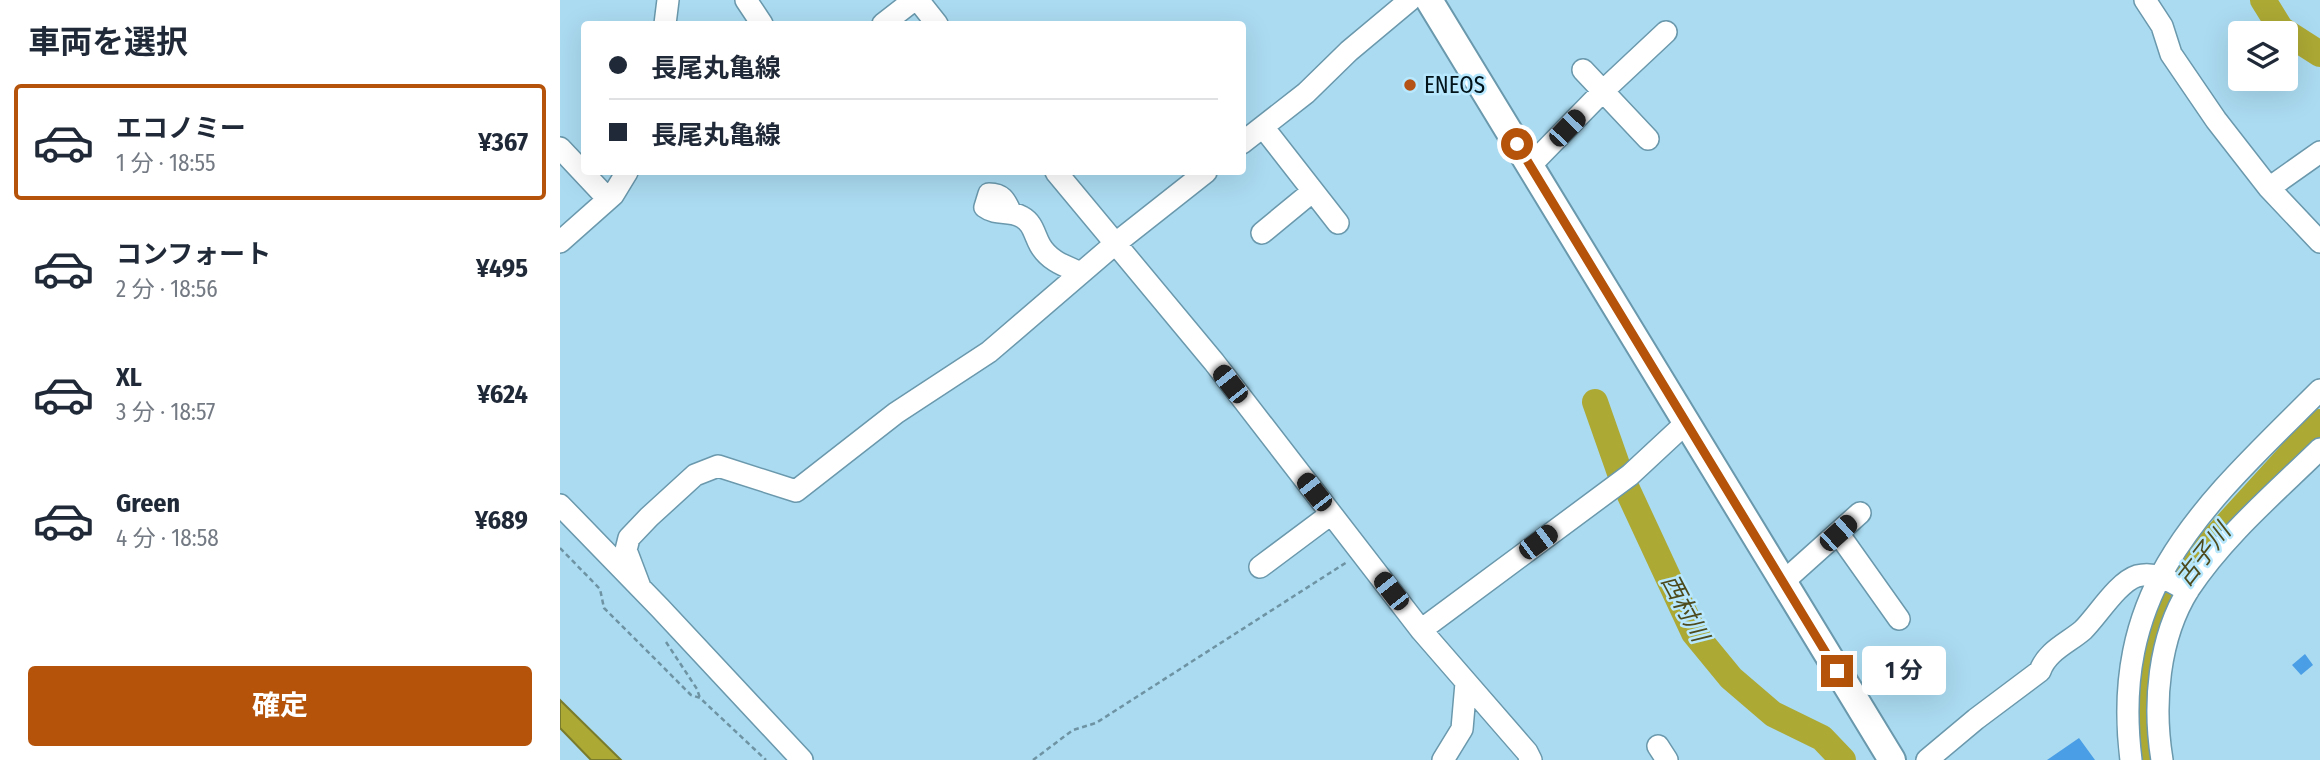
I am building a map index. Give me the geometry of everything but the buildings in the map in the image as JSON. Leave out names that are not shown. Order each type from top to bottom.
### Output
[{"type":"main road","points":[[1429,0],[1892,760]]},
{"type":"street","points":[[665,21],[668,0]]},
{"type":"street","points":[[746,0],[760,21]]},
{"type":"street","points":[[887,21],[916,0],[934,21]]},
{"type":"street","points":[[1246,140],[1306,93],[1349,51],[1410,0]]},
{"type":"street","points":[[2145,0],[2162,26],[2171,54],[2216,120],[2269,188],[2320,242]]},
{"type":"street","points":[[1530,166],[1603,91],[1666,32]]},
{"type":"street","points":[[1583,70],[1648,139]]},
{"type":"street","points":[[1263,127],[1338,223]]},
{"type":"street","points":[[560,148],[581,170]]},
{"type":"street","points":[[2269,188],[2320,152]]},
{"type":"street","points":[[585,175],[608,199]]},
{"type":"street","points":[[560,242],[608,199],[626,175]]},
{"type":"street","points":[[1059,175],[1213,362],[1421,630],[1527,752],[1531,760]]},
{"type":"street","points":[[640,587],[626,550],[629,538],[695,475],[718,466],[796,491],[896,413],[989,352],[1116,243],[1202,175]]},
{"type":"street","points":[[1262,233],[1313,191]]},
{"type":"street","points":[[1010,211],[1024,218],[1034,229],[1040,245],[1053,260],[1081,273]]},
{"type":"street","points":[[2131,760],[2127,726],[2129,676],[2137,638],[2162,577],[2208,503],[2320,390]]},
{"type":"street","points":[[1421,630],[1622,481],[1686,423]]},
{"type":"street","points":[[2162,760],[2157,719],[2159,690],[2168,643],[2188,591],[2211,559],[2320,449]]},
{"type":"street","points":[[560,505],[803,760]]},
{"type":"street","points":[[1783,582],[1860,513]]},
{"type":"street","points":[[1260,567],[1331,514]]},
{"type":"street","points":[[1838,533],[1899,619]]},
{"type":"street","points":[[1927,760],[2040,671],[2044,660],[2082,631],[2127,580],[2139,576],[2162,577],[2188,591]]},
{"type":"street","points":[[1443,760],[1462,729],[1466,683]]},
{"type":"path","points":[[560,548],[600,589],[604,608],[691,695],[700,698],[766,760]]},
{"type":"path","points":[[1033,760],[1073,730],[1096,723],[1361,553]]},
{"type":"shaded area","points":[[560,700],[621,760],[591,760],[560,728]]},
{"type":"waterway","name":"古子川","points":[[2263,0],[2281,29],[2320,54]]},
{"type":"waterway","name":"西村川","points":[[1595,402],[1621,476],[1694,633],[1731,678],[1773,714],[1822,738],[1843,760]]},
{"type":"waterway","name":"古子川","points":[[2148,760],[2145,690],[2155,628],[2186,569],[2320,422]]},
{"type":"place","name":"ENEOS","points":[[1410,85]]},
{"type":"route","points":[[1517,144],[1837,671]]}]
